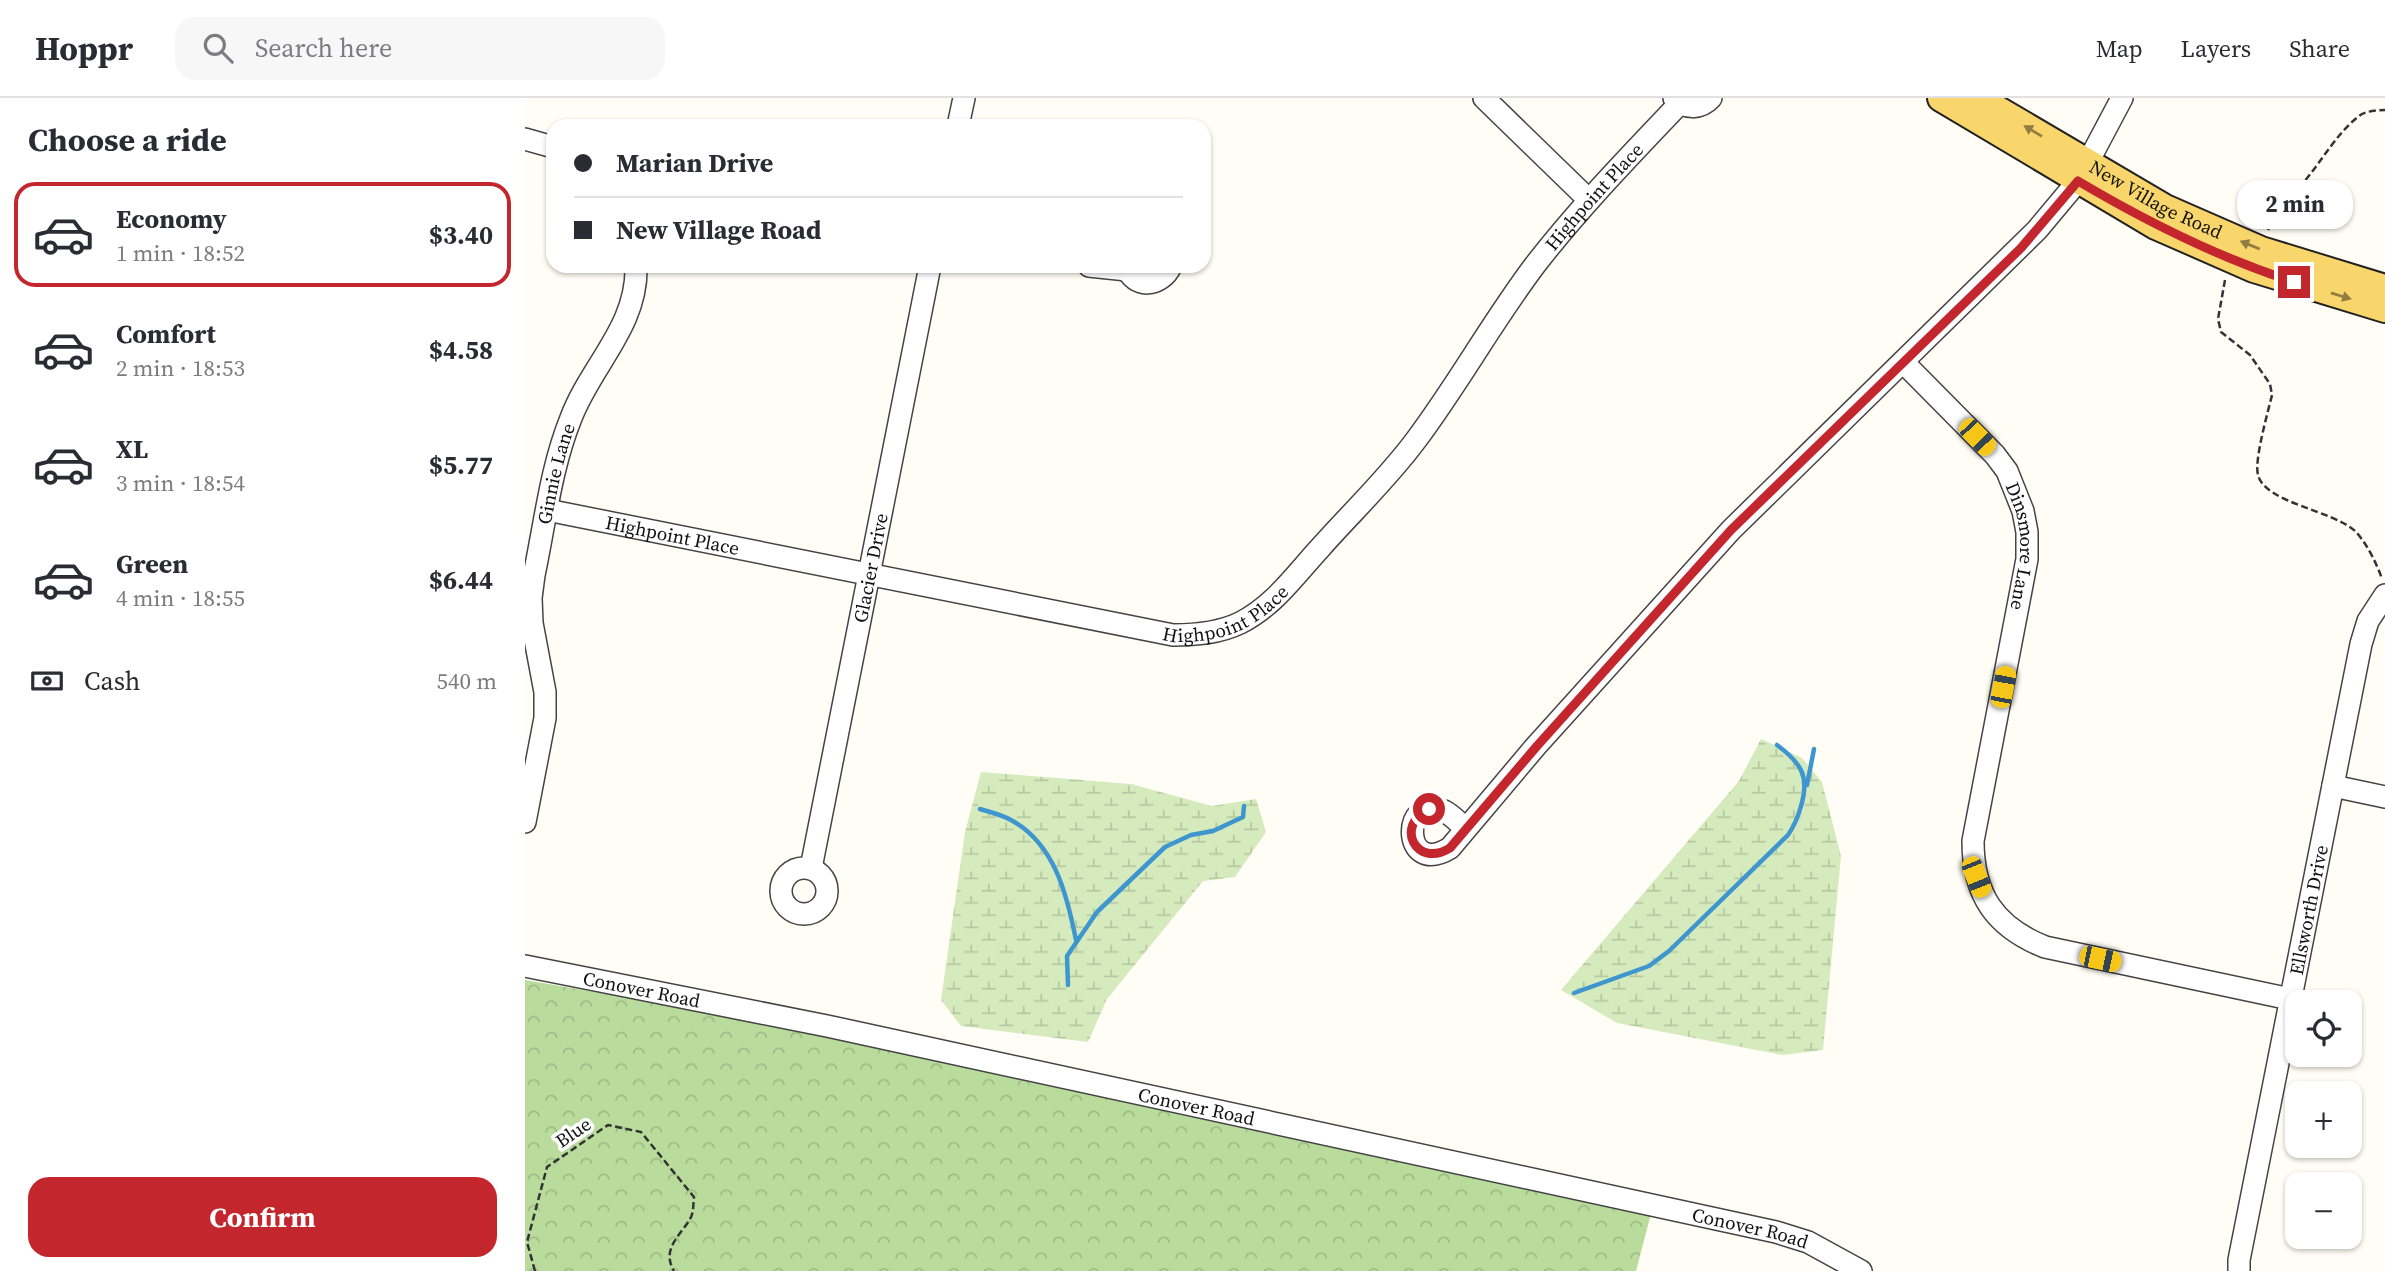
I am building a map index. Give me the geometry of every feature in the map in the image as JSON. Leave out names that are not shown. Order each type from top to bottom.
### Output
[{"type":"main road","name":"New Village Road","points":[[1941,98],[2083,172],[2233,239],[2385,288]]},
{"type":"main road","name":"New Village Road","points":[[1978,98],[2156,226],[2254,269],[2385,309]]},
{"type":"street","points":[[960,119],[964,98]]},
{"type":"street","points":[[1484,98],[1589,200]]},
{"type":"street","name":"Highpoint Place","points":[[547,510],[1173,635],[1198,635],[1219,631],[1240,623],[1273,600],[1413,444],[1534,267],[1677,101],[1694,107],[1702,106],[1711,98]]},
{"type":"street","points":[[1465,828],[1731,530],[2021,248],[2083,172],[2122,98]]},
{"type":"street","points":[[525,139],[546,145]]},
{"type":"street","name":"Ginnie Lane","points":[[525,822],[545,718],[545,692],[532,623],[531,598],[547,510],[565,432],[583,393],[626,321],[633,298],[635,273]]},
{"type":"street","name":"Glacier Drive","points":[[811,868],[929,273]]},
{"type":"street","points":[[1129,273],[1142,283],[1161,280],[1166,273]]},
{"type":"street","name":"Dinsmore Lane","points":[[1903,362],[1995,456],[2007,471],[2024,511],[2027,559],[1973,841],[1976,877],[1989,904],[2007,926],[2026,939],[2045,947],[2285,998]]},
{"type":"street","name":"Ellsworth Drive","points":[[2292,990],[2361,644],[2368,621],[2385,596]]},
{"type":"street","points":[[2333,786],[2385,797]]},
{"type":"street","name":"Conover Road","points":[[525,966],[827,1026],[1776,1232],[1808,1242],[1861,1271]]},
{"type":"street","name":"Ellsworth Drive","points":[[2239,1271],[2285,1025]]},
{"type":"path","points":[[2267,235],[2272,218],[2287,197],[2303,182],[2343,131],[2361,113],[2385,110]]},
{"type":"path","points":[[2226,277],[2218,319],[2221,332],[2250,355],[2270,384],[2272,395],[2258,462],[2257,474],[2263,487],[2278,496],[2325,513],[2355,531],[2381,575],[2385,596]]},
{"type":"path","name":"Blue","points":[[535,1271],[527,1242],[547,1167],[608,1125],[641,1132],[694,1196],[692,1217],[672,1242],[671,1265],[674,1271]]},
{"type":"green space","points":[[1761,739],[1802,758],[1822,782],[1841,856],[1823,1050],[1782,1055],[1617,1023],[1561,990],[1739,781]]},
{"type":"green space","points":[[981,772],[1131,784],[1212,806],[1256,799],[1266,832],[1235,877],[1203,881],[1107,999],[1088,1042],[961,1026],[941,1000],[965,832]]},
{"type":"green space","points":[[525,980],[934,1050],[1653,1206],[1636,1271],[525,1271]]},
{"type":"waterway","points":[[1574,993],[1649,966],[1669,951],[1788,835],[1804,796],[1804,778],[1798,764],[1777,745]]},
{"type":"waterway","points":[[1807,785],[1814,749]]},
{"type":"waterway","points":[[1068,985],[1067,956],[1097,912],[1165,847],[1191,835],[1213,831],[1243,817],[1244,806]]},
{"type":"waterway","points":[[980,809],[1011,820],[1026,830],[1049,857],[1063,889],[1076,940]]},
{"type":"route","points":[[1429,809],[1415,818],[1411,837],[1421,851],[1429,854],[1441,853],[1450,848],[1537,746],[1731,530],[2021,248],[2078,181],[2156,226],[2254,269],[2294,282]]}]
